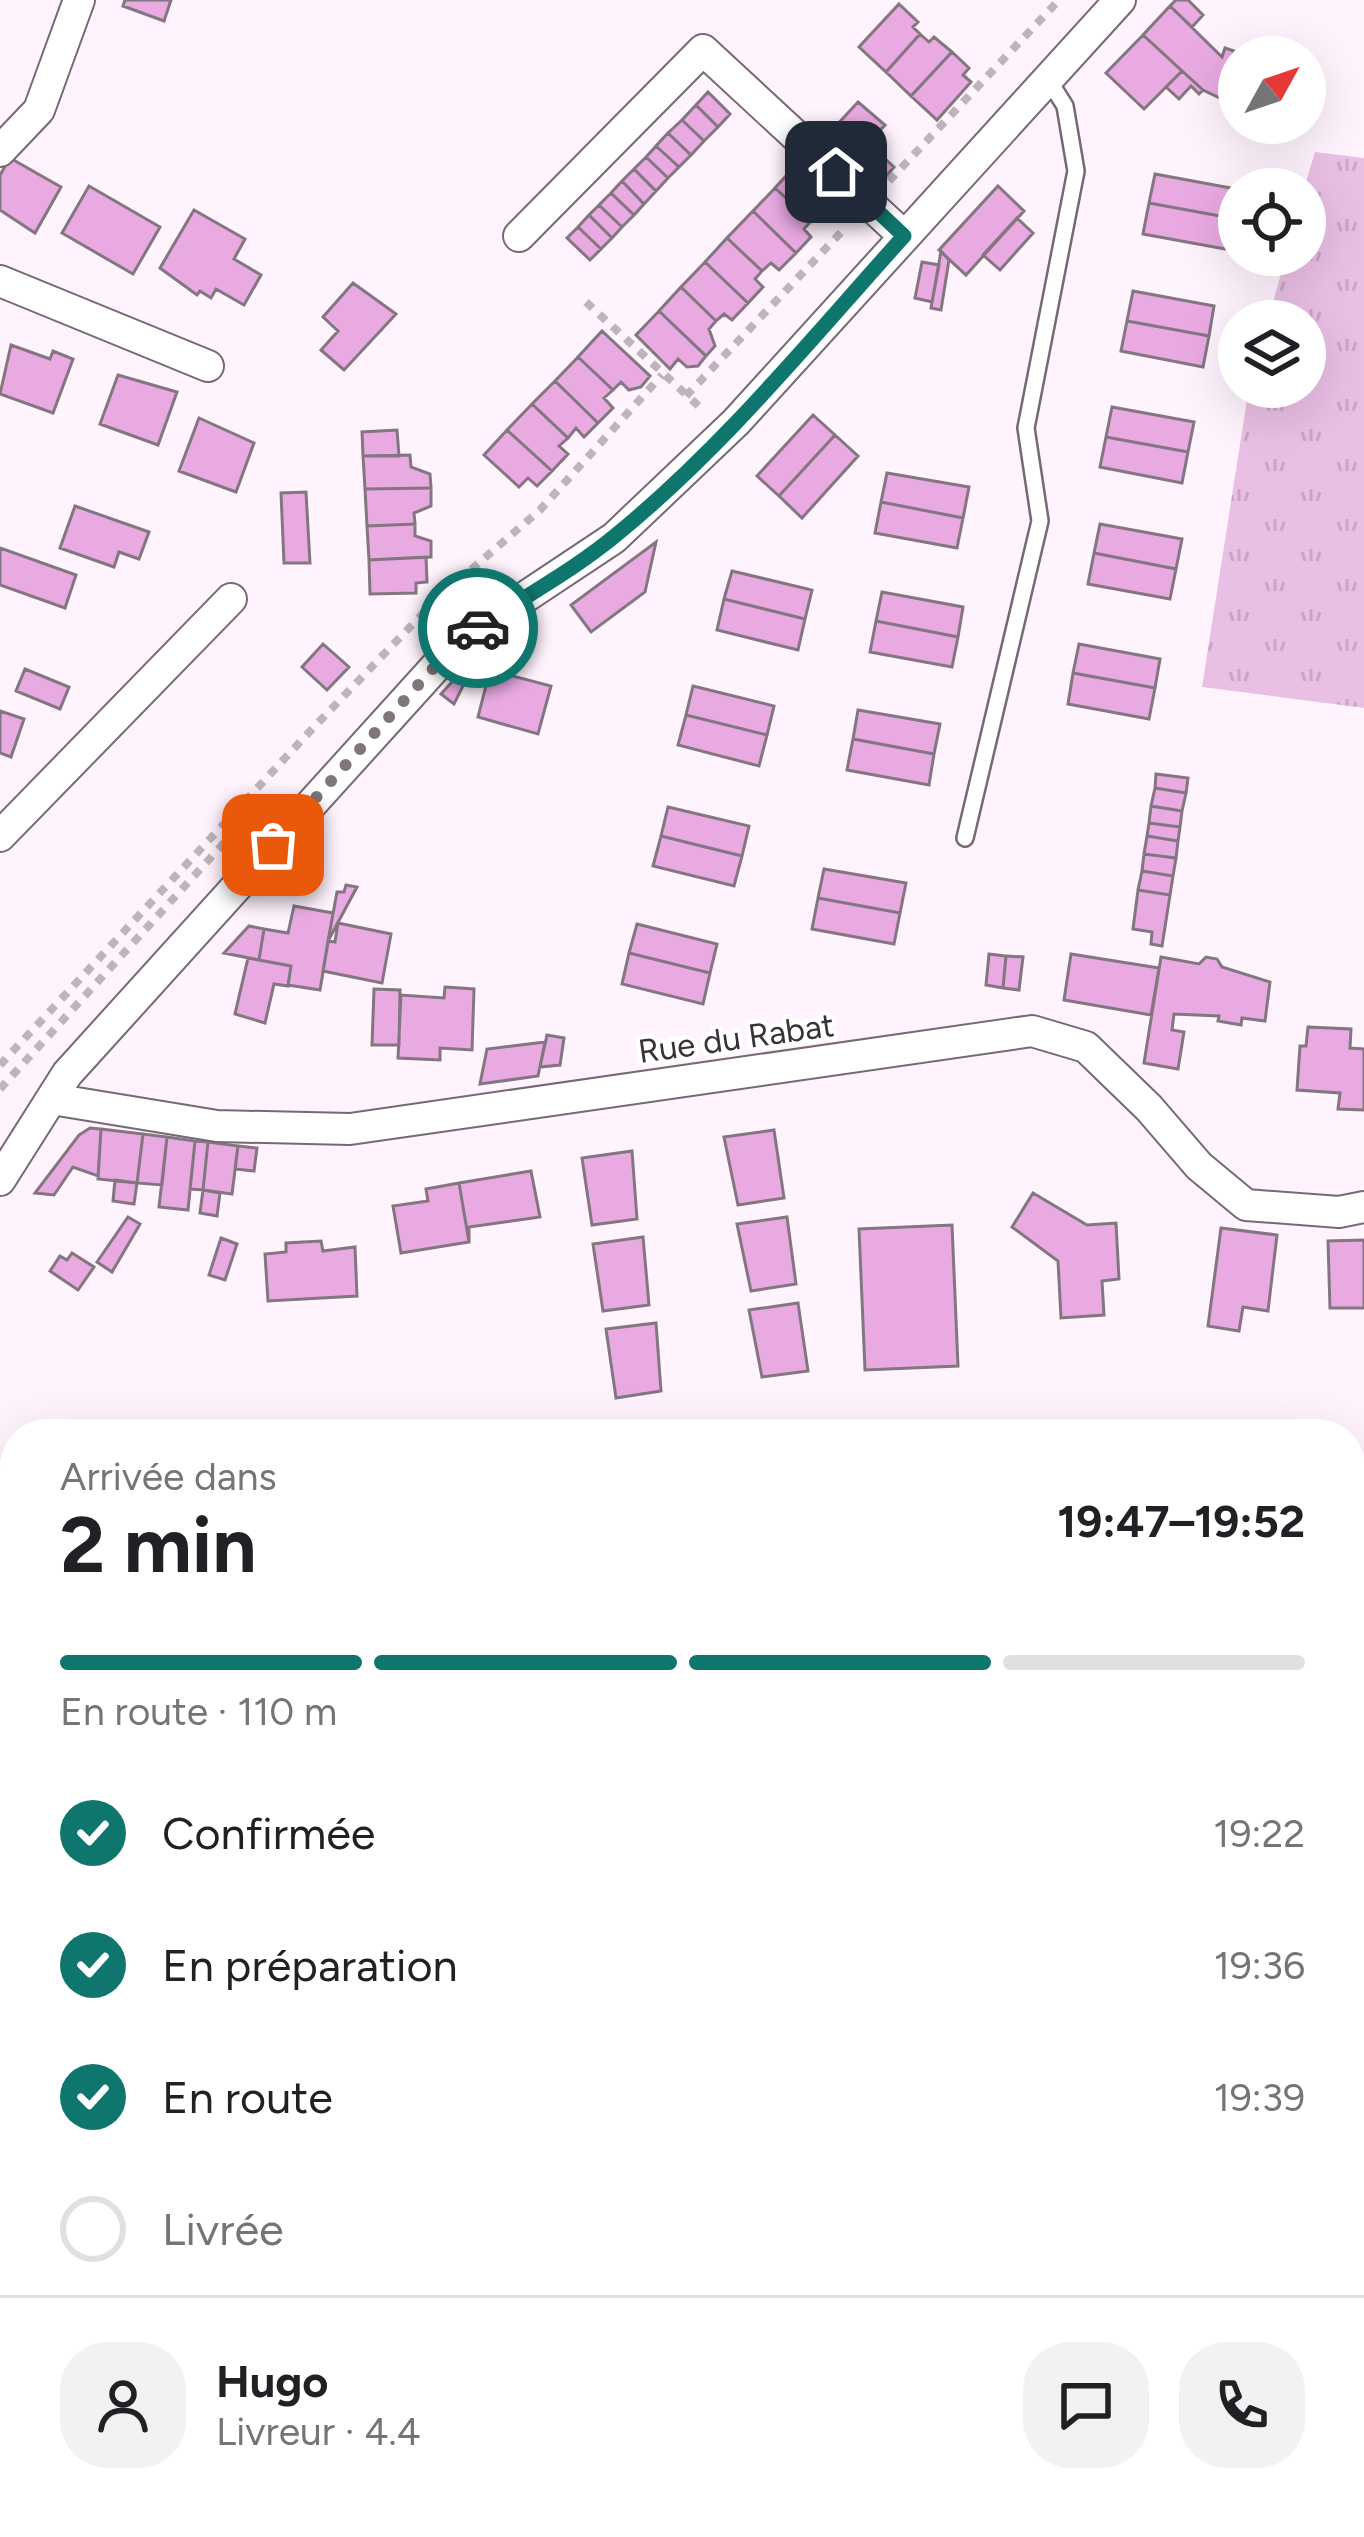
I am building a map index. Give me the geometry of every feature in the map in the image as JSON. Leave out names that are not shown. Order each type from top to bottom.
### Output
[{"type":"street","points":[[0,151],[39,110],[79,0]]},
{"type":"street","points":[[0,1180],[87,1050],[459,640],[614,538],[728,431],[1120,0]]},
{"type":"street","points":[[519,236],[703,50],[904,236]]},
{"type":"street","points":[[0,280],[208,366]]},
{"type":"street","points":[[0,836],[230,599]]},
{"type":"street","name":"Rue du Rabat","points":[[52,1099],[217,1126],[350,1129],[1032,1031],[1085,1047],[1149,1108],[1199,1166],[1246,1205],[1339,1212],[1364,1207]]},
{"type":"lane","points":[[965,838],[1040,521],[1026,428],[1076,171],[1065,106],[1048,79]]},
{"type":"path","points":[[586,302],[728,431]]},
{"type":"path","points":[[0,1089],[14,1075],[0,1066],[313,728],[436,600],[540,510],[662,375]]},
{"type":"green space","points":[[1315,152],[1364,158],[1364,708],[1202,687],[1246,408],[1326,408],[1326,300],[1274,300],[1280,276],[1326,276],[1326,168],[1310,168]]},
{"type":"building","points":[[125,0],[171,0],[164,21],[123,6]]},
{"type":"building","points":[[1176,0],[1188,0],[1203,15],[1192,27],[1170,6]]},
{"type":"building","points":[[899,4],[918,22],[913,27],[920,34],[886,72],[859,47]]},
{"type":"building","points":[[1170,6],[1218,53],[1218,97],[1203,90],[1143,35]]},
{"type":"building","points":[[920,34],[929,42],[934,37],[952,52],[911,96],[886,72]]},
{"type":"building","points":[[1143,35],[1182,71],[1144,109],[1106,73]]},
{"type":"building","points":[[952,52],[969,68],[963,75],[971,82],[937,120],[911,96]]},
{"type":"building","points":[[1182,71],[1203,90],[1199,94],[1191,86],[1179,99],[1166,87]]},
{"type":"building","points":[[708,92],[730,114],[718,127],[696,105]]},
{"type":"building","points":[[858,102],[885,125],[868,143],[894,167],[876,188],[822,141]]},
{"type":"building","points":[[696,105],[718,127],[704,141],[682,120]]},
{"type":"building","points":[[682,120],[704,141],[691,155],[668,133]]},
{"type":"building","points":[[668,133],[691,155],[679,167],[656,146]]},
{"type":"building","points":[[656,146],[679,167],[668,178],[646,157]]},
{"type":"building","points":[[646,157],[668,178],[656,191],[634,169]]},
{"type":"building","points":[[10,158],[61,187],[35,233],[0,210],[0,175]]},
{"type":"building","points":[[799,162],[842,203],[827,220],[819,213],[811,221],[775,188]]},
{"type":"building","points":[[634,169],[656,191],[644,204],[622,181]]},
{"type":"building","points":[[1155,174],[1218,186],[1218,216],[1149,203]]},
{"type":"building","points":[[622,181],[644,204],[634,215],[611,193]]},
{"type":"building","points":[[89,186],[160,227],[133,274],[62,233]]},
{"type":"building","points":[[998,186],[1024,211],[966,275],[939,250]]},
{"type":"building","points":[[775,188],[811,221],[804,229],[811,237],[796,253],[753,211]]},
{"type":"building","points":[[611,193],[634,215],[622,227],[599,205]]},
{"type":"building","points":[[1149,203],[1218,216],[1218,248],[1143,234]]},
{"type":"building","points":[[599,205],[622,227],[612,238],[589,215]]},
{"type":"building","points":[[194,210],[245,239],[234,259],[261,275],[244,305],[216,289],[211,298],[200,291],[197,295],[160,268]]},
{"type":"building","points":[[753,211],[796,253],[779,270],[771,263],[762,271],[727,238]]},
{"type":"building","points":[[589,215],[612,238],[601,249],[578,227]]},
{"type":"building","points":[[1017,218],[1033,233],[1000,270],[983,255]]},
{"type":"building","points":[[578,227],[601,249],[590,260],[567,238]]},
{"type":"building","points":[[727,238],[762,271],[755,279],[763,287],[748,303],[705,262]]},
{"type":"building","points":[[941,251],[949,260],[941,310],[931,308]]},
{"type":"building","points":[[705,262],[748,303],[732,320],[724,314],[716,321],[681,287]]},
{"type":"building","points":[[922,262],[939,265],[932,302],[915,298]]},
{"type":"building","points":[[353,283],[396,314],[344,370],[321,350],[338,331],[323,317]]},
{"type":"building","points":[[681,287],[716,321],[709,329],[715,346],[706,356],[659,311]]},
{"type":"building","points":[[1133,291],[1214,306],[1209,336],[1127,321]]},
{"type":"building","points":[[659,311],[706,356],[698,366],[687,367],[678,359],[670,369],[636,335]]},
{"type":"building","points":[[1127,321],[1209,336],[1203,367],[1121,351]]},
{"type":"building","points":[[602,331],[650,376],[641,387],[629,390],[621,382],[613,390],[578,357]]},
{"type":"building","points":[[11,345],[50,359],[53,351],[73,359],[53,413],[0,394]]},
{"type":"building","points":[[578,357],[613,390],[604,398],[613,408],[598,423],[555,381]]},
{"type":"building","points":[[118,375],[177,392],[158,445],[100,424]]},
{"type":"building","points":[[555,381],[598,423],[584,437],[576,428],[568,438],[532,404]]},
{"type":"building","points":[[532,404],[568,438],[559,446],[568,454],[552,471],[507,430]]},
{"type":"building","points":[[1112,407],[1194,422],[1188,452],[1106,437]]},
{"type":"building","points":[[813,415],[835,435],[779,496],[757,476]]},
{"type":"building","points":[[199,418],[254,443],[236,492],[179,471]]},
{"type":"building","points":[[397,430],[399,456],[363,456],[362,432]]},
{"type":"building","points":[[507,430],[552,471],[537,486],[528,478],[519,487],[484,455]]},
{"type":"building","points":[[835,435],[858,456],[802,518],[779,496]]},
{"type":"building","points":[[1106,437],[1188,452],[1182,483],[1100,467]]},
{"type":"building","points":[[410,455],[411,467],[430,474],[431,488],[365,489],[363,456]]},
{"type":"building","points":[[887,473],[969,487],[963,518],[881,502]]},
{"type":"building","points":[[431,488],[431,506],[414,513],[415,524],[367,526],[365,489]]},
{"type":"building","points":[[306,492],[310,563],[284,563],[281,493]]},
{"type":"building","points":[[881,502],[963,518],[957,548],[875,533]]},
{"type":"building","points":[[75,506],[149,532],[139,559],[119,552],[114,567],[60,548]]},
{"type":"building","points":[[415,524],[415,536],[431,541],[431,557],[369,560],[367,526]]},
{"type":"building","points":[[1100,524],[1182,539],[1176,569],[1094,553]]},
{"type":"building","points":[[656,542],[645,592],[591,632],[571,605]]},
{"type":"building","points":[[0,548],[76,575],[65,608],[0,585]]},
{"type":"building","points":[[1094,553],[1176,569],[1170,599],[1088,584]]},
{"type":"building","points":[[426,557],[427,582],[416,583],[416,593],[370,594],[369,560]]},
{"type":"building","points":[[732,571],[812,590],[805,619],[724,599]]},
{"type":"building","points":[[882,592],[963,607],[958,637],[876,621]]},
{"type":"building","points":[[724,599],[805,619],[798,650],[717,630]]},
{"type":"building","points":[[876,621],[958,637],[952,667],[870,652]]},
{"type":"building","points":[[323,644],[349,667],[327,690],[302,667]]},
{"type":"building","points":[[1079,644],[1160,659],[1155,688],[1073,673]]},
{"type":"building","points":[[470,662],[473,666],[454,704],[441,694]]},
{"type":"building","points":[[25,669],[69,687],[60,709],[16,691]]},
{"type":"building","points":[[490,670],[551,686],[538,734],[478,717]]},
{"type":"building","points":[[1073,673],[1155,688],[1149,719],[1068,704]]},
{"type":"building","points":[[693,686],[774,706],[767,735],[686,715]]},
{"type":"building","points":[[858,710],[940,724],[934,754],[853,739]]},
{"type":"building","points":[[0,711],[24,719],[11,757],[0,753]]},
{"type":"building","points":[[686,715],[767,735],[759,766],[678,745]]},
{"type":"building","points":[[853,739],[934,754],[929,785],[847,770]]},
{"type":"building","points":[[1156,774],[1188,778],[1186,793],[1155,788]]},
{"type":"building","points":[[1155,788],[1186,793],[1182,811],[1151,806]]},
{"type":"building","points":[[1151,806],[1182,811],[1180,827],[1149,823]]},
{"type":"building","points":[[668,807],[749,826],[742,856],[661,836]]},
{"type":"building","points":[[1149,823],[1180,827],[1178,841],[1147,836]]},
{"type":"building","points":[[661,836],[742,856],[734,886],[653,866]]},
{"type":"building","points":[[1147,836],[1178,841],[1176,858],[1144,854]]},
{"type":"building","points":[[1144,854],[1176,858],[1173,876],[1142,871]]},
{"type":"building","points":[[824,869],[906,883],[900,913],[818,898]]},
{"type":"building","points":[[1142,871],[1173,876],[1170,895],[1138,890]]},
{"type":"building","points":[[346,885],[357,887],[328,941],[337,892],[344,892]]},
{"type":"building","points":[[1138,890],[1170,895],[1162,946],[1151,944],[1152,932],[1133,929]]},
{"type":"building","points":[[818,898],[900,913],[894,944],[812,929]]},
{"type":"building","points":[[294,906],[333,913],[320,990],[288,985],[291,966],[259,960],[264,929],[288,933]]},
{"type":"building","points":[[338,923],[391,934],[382,983],[323,971],[328,941],[335,942]]},
{"type":"building","points":[[637,924],[717,944],[710,973],[629,953]]},
{"type":"building","points":[[249,926],[264,929],[259,960],[224,953]]},
{"type":"building","points":[[629,953],[710,973],[703,1004],[622,984]]},
{"type":"building","points":[[989,954],[1006,956],[1003,988],[986,985]]},
{"type":"building","points":[[1071,954],[1159,968],[1151,1015],[1064,1000]]},
{"type":"building","points":[[1006,956],[1023,957],[1019,990],[1003,988]]},
{"type":"building","points":[[1161,957],[1199,964],[1206,957],[1217,959],[1222,967],[1270,982],[1265,1021],[1242,1018],[1241,1025],[1218,1021],[1219,1016],[1174,1014],[1172,1030],[1184,1032],[1178,1069],[1144,1063]]},
{"type":"building","points":[[248,958],[291,966],[288,986],[274,984],[265,1023],[235,1014]]},
{"type":"building","points":[[445,987],[474,989],[472,1050],[440,1048],[440,1060],[398,1058],[401,995],[444,998]]},
{"type":"building","points":[[374,989],[400,990],[399,1045],[372,1045]]},
{"type":"building","points":[[1308,1027],[1351,1029],[1350,1048],[1364,1049],[1364,1110],[1338,1109],[1340,1093],[1297,1090],[1300,1046],[1306,1046]]},
{"type":"building","points":[[547,1035],[564,1038],[560,1065],[540,1067]]},
{"type":"building","points":[[545,1042],[538,1076],[480,1084],[487,1049]]},
{"type":"building","points":[[90,1128],[101,1129],[98,1176],[73,1167],[54,1195],[35,1193],[79,1135]]},
{"type":"building","points":[[101,1129],[143,1134],[137,1183],[98,1179]]},
{"type":"building","points":[[774,1130],[784,1198],[738,1205],[724,1137]]},
{"type":"building","points":[[143,1134],[167,1137],[162,1185],[137,1183]]},
{"type":"building","points":[[167,1137],[195,1141],[188,1210],[159,1207]]},
{"type":"building","points":[[195,1141],[208,1142],[203,1190],[190,1189]]},
{"type":"building","points":[[208,1142],[238,1146],[232,1194],[203,1190]]},
{"type":"building","points":[[238,1146],[257,1148],[254,1171],[235,1169]]},
{"type":"building","points":[[632,1151],[637,1219],[592,1225],[582,1158]]},
{"type":"building","points":[[531,1171],[540,1217],[469,1227],[469,1242],[459,1183]]},
{"type":"building","points":[[115,1180],[137,1183],[134,1204],[113,1201]]},
{"type":"building","points":[[459,1183],[469,1242],[401,1253],[393,1206],[428,1201],[426,1189]]},
{"type":"building","points":[[203,1190],[220,1193],[217,1216],[200,1213]]},
{"type":"building","points":[[1033,1193],[1087,1225],[1116,1223],[1119,1279],[1102,1281],[1104,1315],[1061,1318],[1058,1261],[1012,1227]]},
{"type":"building","points":[[128,1217],[140,1224],[112,1272],[97,1262]]},
{"type":"building","points":[[787,1217],[796,1284],[751,1291],[737,1224]]},
{"type":"building","points":[[952,1225],[958,1366],[865,1370],[859,1229]]},
{"type":"building","points":[[1221,1228],[1277,1235],[1268,1311],[1243,1307],[1239,1331],[1208,1326]]},
{"type":"building","points":[[643,1237],[649,1305],[603,1311],[593,1244]]},
{"type":"building","points":[[221,1238],[237,1244],[225,1280],[209,1275]]},
{"type":"building","points":[[1364,1240],[1364,1308],[1330,1308],[1328,1241]]},
{"type":"building","points":[[321,1241],[323,1251],[355,1247],[357,1296],[268,1301],[265,1254],[286,1252],[286,1243]]},
{"type":"building","points":[[72,1253],[94,1267],[78,1290],[50,1271],[60,1256],[67,1260]]},
{"type":"building","points":[[798,1303],[808,1371],[762,1377],[749,1310]]},
{"type":"building","points":[[656,1323],[661,1391],[616,1398],[606,1329]]},
{"type":"way so far","points":[[273,845],[459,640],[478,628]]},
{"type":"route","points":[[478,628],[614,538],[650,505],[736,422],[904,236],[836,172]]}]
